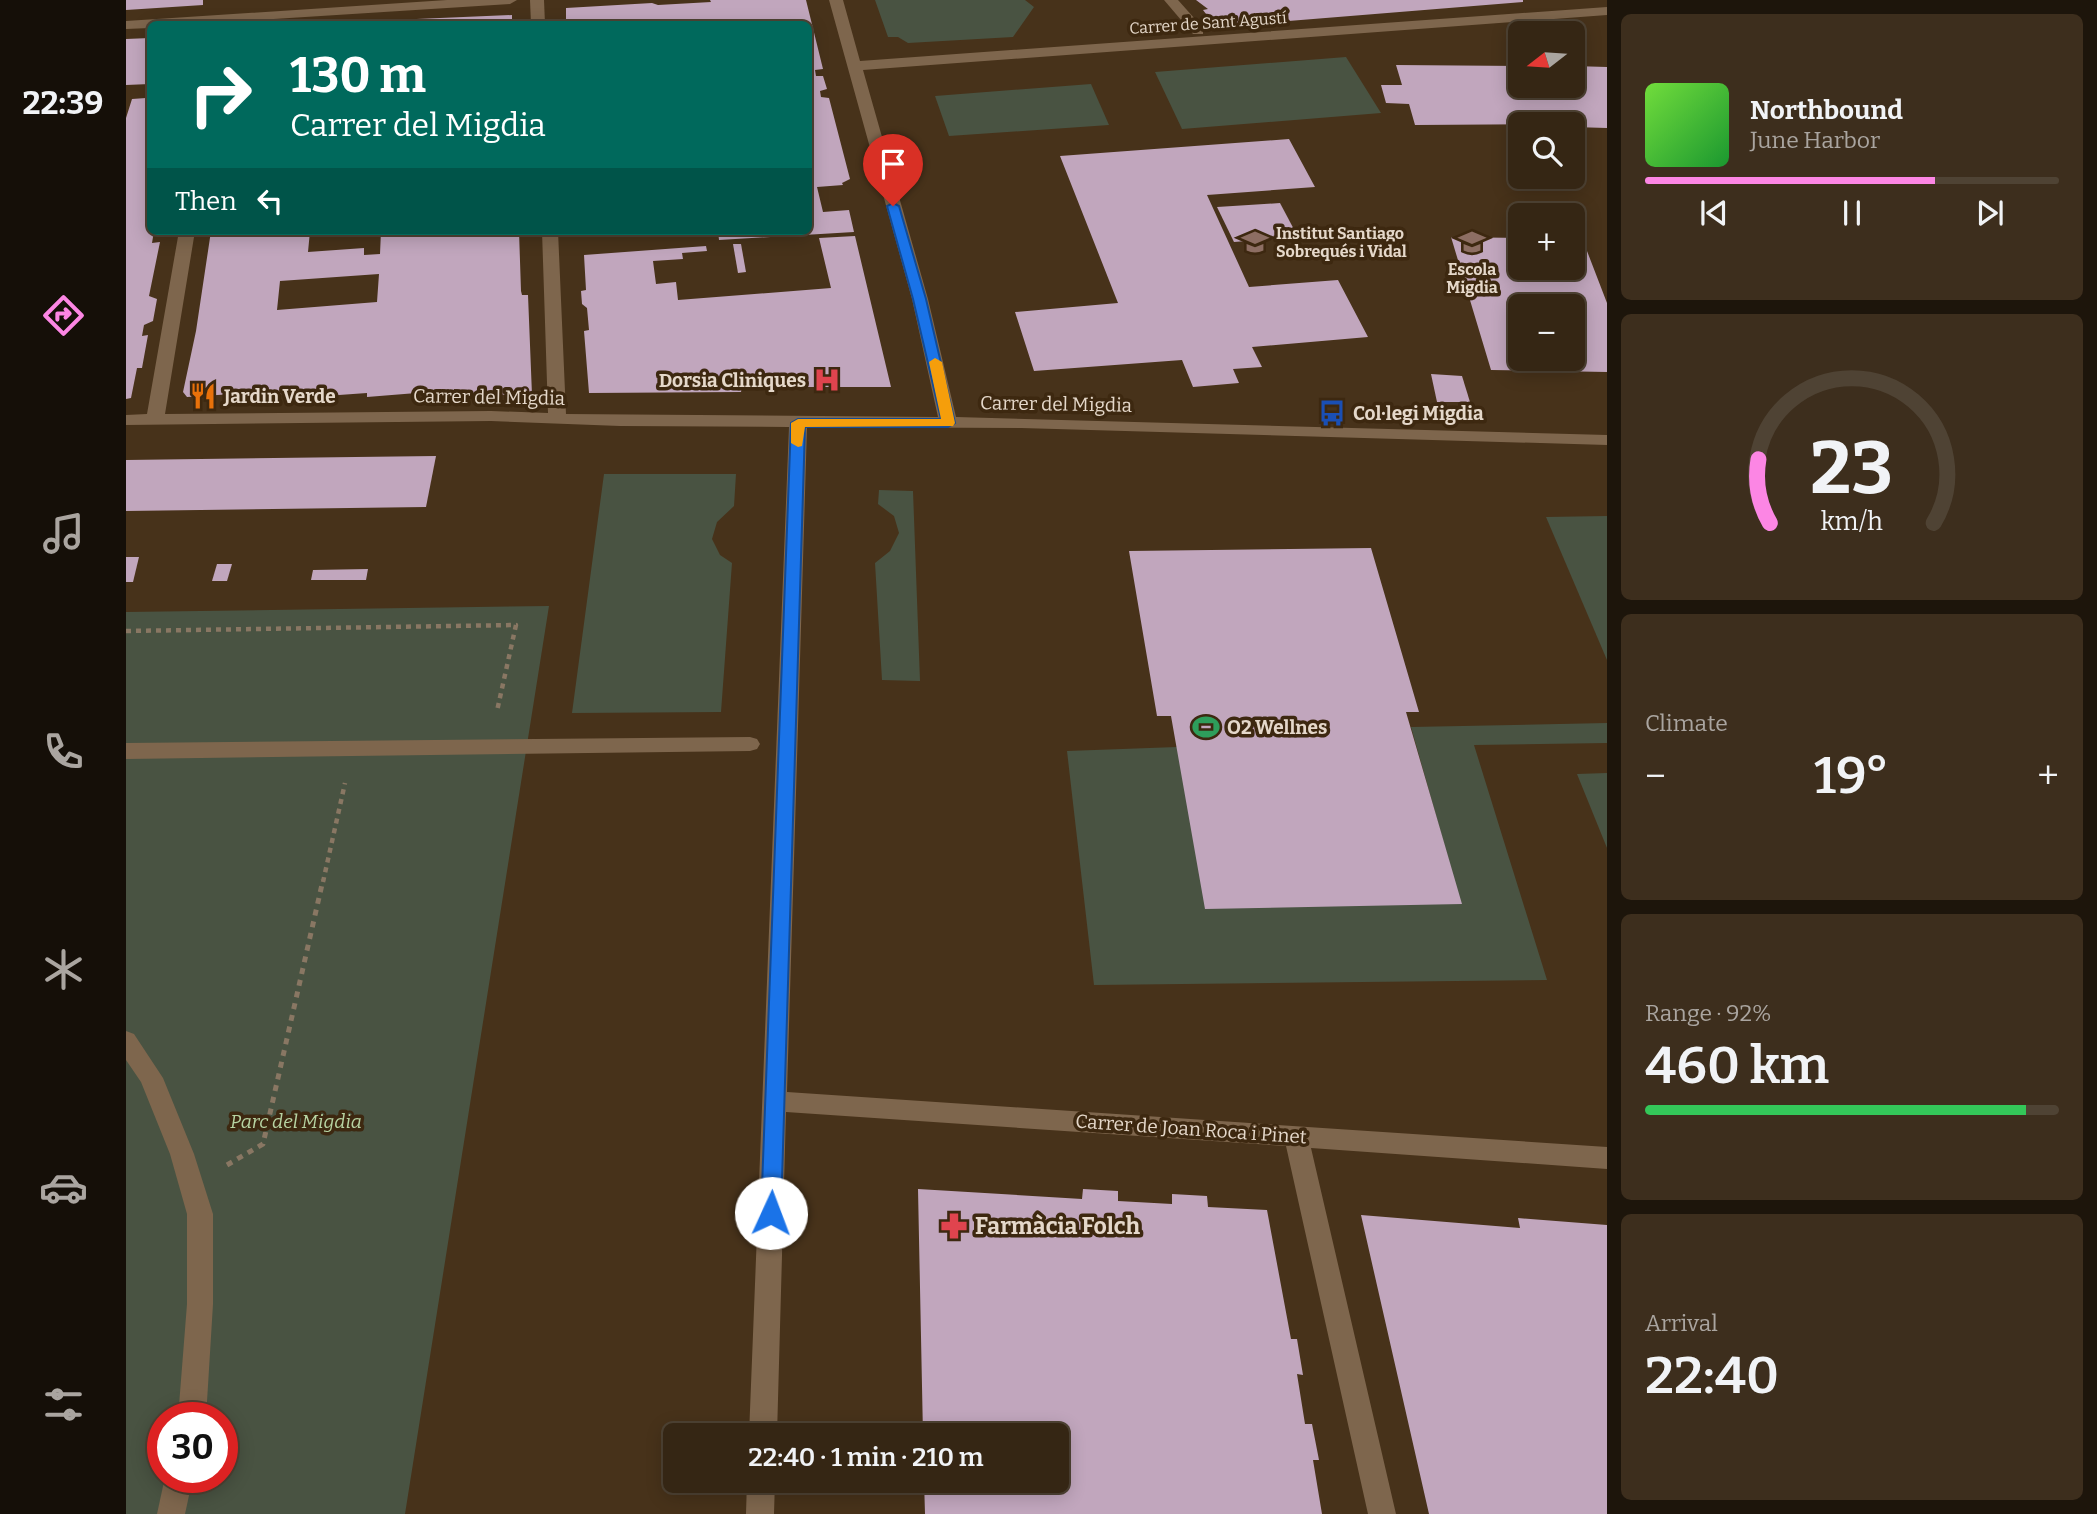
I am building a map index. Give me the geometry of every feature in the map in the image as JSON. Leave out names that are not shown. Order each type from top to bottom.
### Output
[{"type":"street","points":[[159,21],[510,0]]},
{"type":"street","points":[[537,0],[538,21]]},
{"type":"street","points":[[836,0],[920,299],[948,423]]},
{"type":"street","points":[[1171,0],[1198,31]]},
{"type":"street","name":"Carrer de Sant Agustí","points":[[854,66],[1607,11]]},
{"type":"street","points":[[126,24],[147,22]]},
{"type":"street","points":[[155,419],[186,235]]},
{"type":"street","points":[[550,235],[557,419]]},
{"type":"street","name":"Carrer del Migdia","points":[[126,420],[451,416],[798,423],[948,423],[1607,440]]},
{"type":"street","points":[[763,1423],[798,423]]},
{"type":"street","points":[[126,751],[750,744]]},
{"type":"street","points":[[126,1041],[151,1078],[182,1154],[200,1214],[200,1304],[193,1402]]},
{"type":"street","name":"Carrer de Joan Roca i Pinet","points":[[775,1101],[1607,1158]]},
{"type":"street","points":[[1296,1136],[1382,1514]]},
{"type":"street","points":[[171,1514],[176,1493]]},
{"type":"street","points":[[760,1514],[761,1493]]},
{"type":"path","points":[[126,631],[516,625],[489,747]]},
{"type":"path","points":[[191,1186],[263,1144],[353,748]]},
{"type":"green space","points":[[875,0],[1025,0],[1034,7],[1013,37],[908,43],[898,37],[888,37]]},
{"type":"green space","points":[[1346,57],[1381,113],[1182,129],[1155,72]]},
{"type":"green space","points":[[1091,84],[1109,125],[949,136],[935,96]]},
{"type":"green space","points":[[604,474],[736,474],[734,506],[717,522],[712,539],[720,555],[732,563],[721,712],[572,713]]},
{"type":"green space","points":[[879,490],[913,491],[920,681],[882,680],[875,563],[890,551],[899,533],[894,516],[878,504]]},
{"type":"green space","points":[[1607,516],[1607,660],[1546,517]]},
{"type":"green space","name":"Parc del Migdia","points":[[549,606],[405,1514],[126,1514],[126,612]]},
{"type":"green space","points":[[1607,723],[1607,743],[1474,745],[1547,980],[1094,985],[1067,751],[1177,747],[1461,904],[1411,727]]},
{"type":"green space","points":[[1607,773],[1607,848],[1577,774]]},
{"type":"building","points":[[126,0],[203,0],[203,5],[126,10]]},
{"type":"building","points":[[710,0],[806,0],[811,21],[566,21],[566,8],[711,2]]},
{"type":"building","points":[[1196,0],[1523,2],[1216,27],[1203,10],[1208,9]]},
{"type":"building","points":[[512,15],[512,21],[393,20]]},
{"type":"building","points":[[812,24],[823,69],[815,70],[816,76],[823,76],[827,89],[820,91],[821,97],[829,98],[850,179],[842,183],[843,185],[817,187],[823,212],[849,210],[854,232],[812,234]]},
{"type":"building","points":[[147,38],[147,84],[126,85],[126,39]]},
{"type":"building","points":[[1396,65],[1508,66],[1508,98],[1586,98],[1586,66],[1607,67],[1607,128],[1585,127],[1585,112],[1508,112],[1508,124],[1415,125],[1409,104],[1386,103],[1381,85],[1402,85]]},
{"type":"building","points":[[147,95],[147,235],[153,235],[152,243],[160,242],[149,296],[157,299],[153,321],[144,325],[142,336],[148,335],[142,368],[137,368],[131,398],[126,399],[126,118],[132,99],[146,98]]},
{"type":"building","points":[[1289,139],[1315,187],[1207,195],[1249,287],[1338,280],[1368,337],[1252,347],[1262,367],[1233,369],[1239,383],[1193,387],[1182,360],[1034,371],[1015,312],[1118,303],[1060,156]]},
{"type":"building","points":[[1280,203],[1298,237],[1234,242],[1217,207]]},
{"type":"building","points":[[210,235],[310,235],[308,252],[364,248],[364,255],[380,254],[381,235],[519,235],[521,291],[522,295],[528,295],[532,395],[466,394],[468,390],[454,389],[453,394],[429,396],[429,392],[367,397],[367,393],[311,397],[311,392],[247,397],[248,393],[187,397],[183,392],[196,331]],"holes":[[[379,274],[377,302],[277,310],[280,281]]]},
{"type":"building","points":[[718,235],[803,235],[719,240]]},
{"type":"building","points":[[855,236],[891,387],[742,387],[741,392],[589,393],[584,331],[589,330],[587,308],[582,304],[581,291],[586,290],[584,255],[706,246],[707,251],[682,253],[683,259],[653,261],[656,284],[676,282],[678,300],[831,288],[819,238]]},
{"type":"building","points":[[1451,237],[1508,238],[1508,280],[1585,280],[1585,246],[1607,303],[1607,372],[1549,371],[1585,371],[1585,294],[1508,294],[1508,370],[1491,370]]},
{"type":"building","points":[[733,244],[741,244],[746,272],[738,273]]},
{"type":"building","points":[[1431,374],[1462,376],[1470,402],[1437,402]]},
{"type":"building","points":[[436,456],[426,507],[126,511],[126,460]]},
{"type":"building","points":[[1371,548],[1419,712],[1406,712],[1462,904],[1205,909],[1171,716],[1157,716],[1129,551]]},
{"type":"building","points":[[126,557],[139,557],[133,582],[126,582]]},
{"type":"building","points":[[217,564],[232,564],[227,581],[212,581]]},
{"type":"building","points":[[368,569],[366,580],[311,580],[313,570]]},
{"type":"building","points":[[918,1189],[1082,1199],[1083,1189],[1118,1191],[1118,1201],[1172,1204],[1172,1194],[1207,1196],[1208,1207],[1267,1210],[1291,1339],[1297,1339],[1303,1375],[1297,1374],[1305,1424],[1312,1424],[1319,1460],[1313,1460],[1322,1514],[925,1514],[924,1493],[1069,1493],[1069,1423],[923,1423]]},
{"type":"building","points":[[1361,1215],[1520,1228],[1518,1218],[1607,1225],[1607,1514],[1429,1514]]},
{"type":"slow traffic","points":[[798,443],[798,423],[948,423],[935,362]]},
{"type":"place","name":"Institut Santiago Sobrequés i Vidal","points":[[1255,242]]},
{"type":"place","name":"Escola Migdia","points":[[1472,242]]},
{"type":"place","name":"Dorsia Cliniques","points":[[827,380]]},
{"type":"place","name":"Jardin Verde","points":[[203,396]]},
{"type":"place","name":"Col·legi Migdia","points":[[1332,413]]},
{"type":"place","name":"O2 Wellnes","points":[[1206,727]]},
{"type":"place","name":"Farmàcia Folch","points":[[954,1226]]},
{"type":"route","points":[[771,1213],[798,423],[948,423],[920,299],[893,206]]}]
